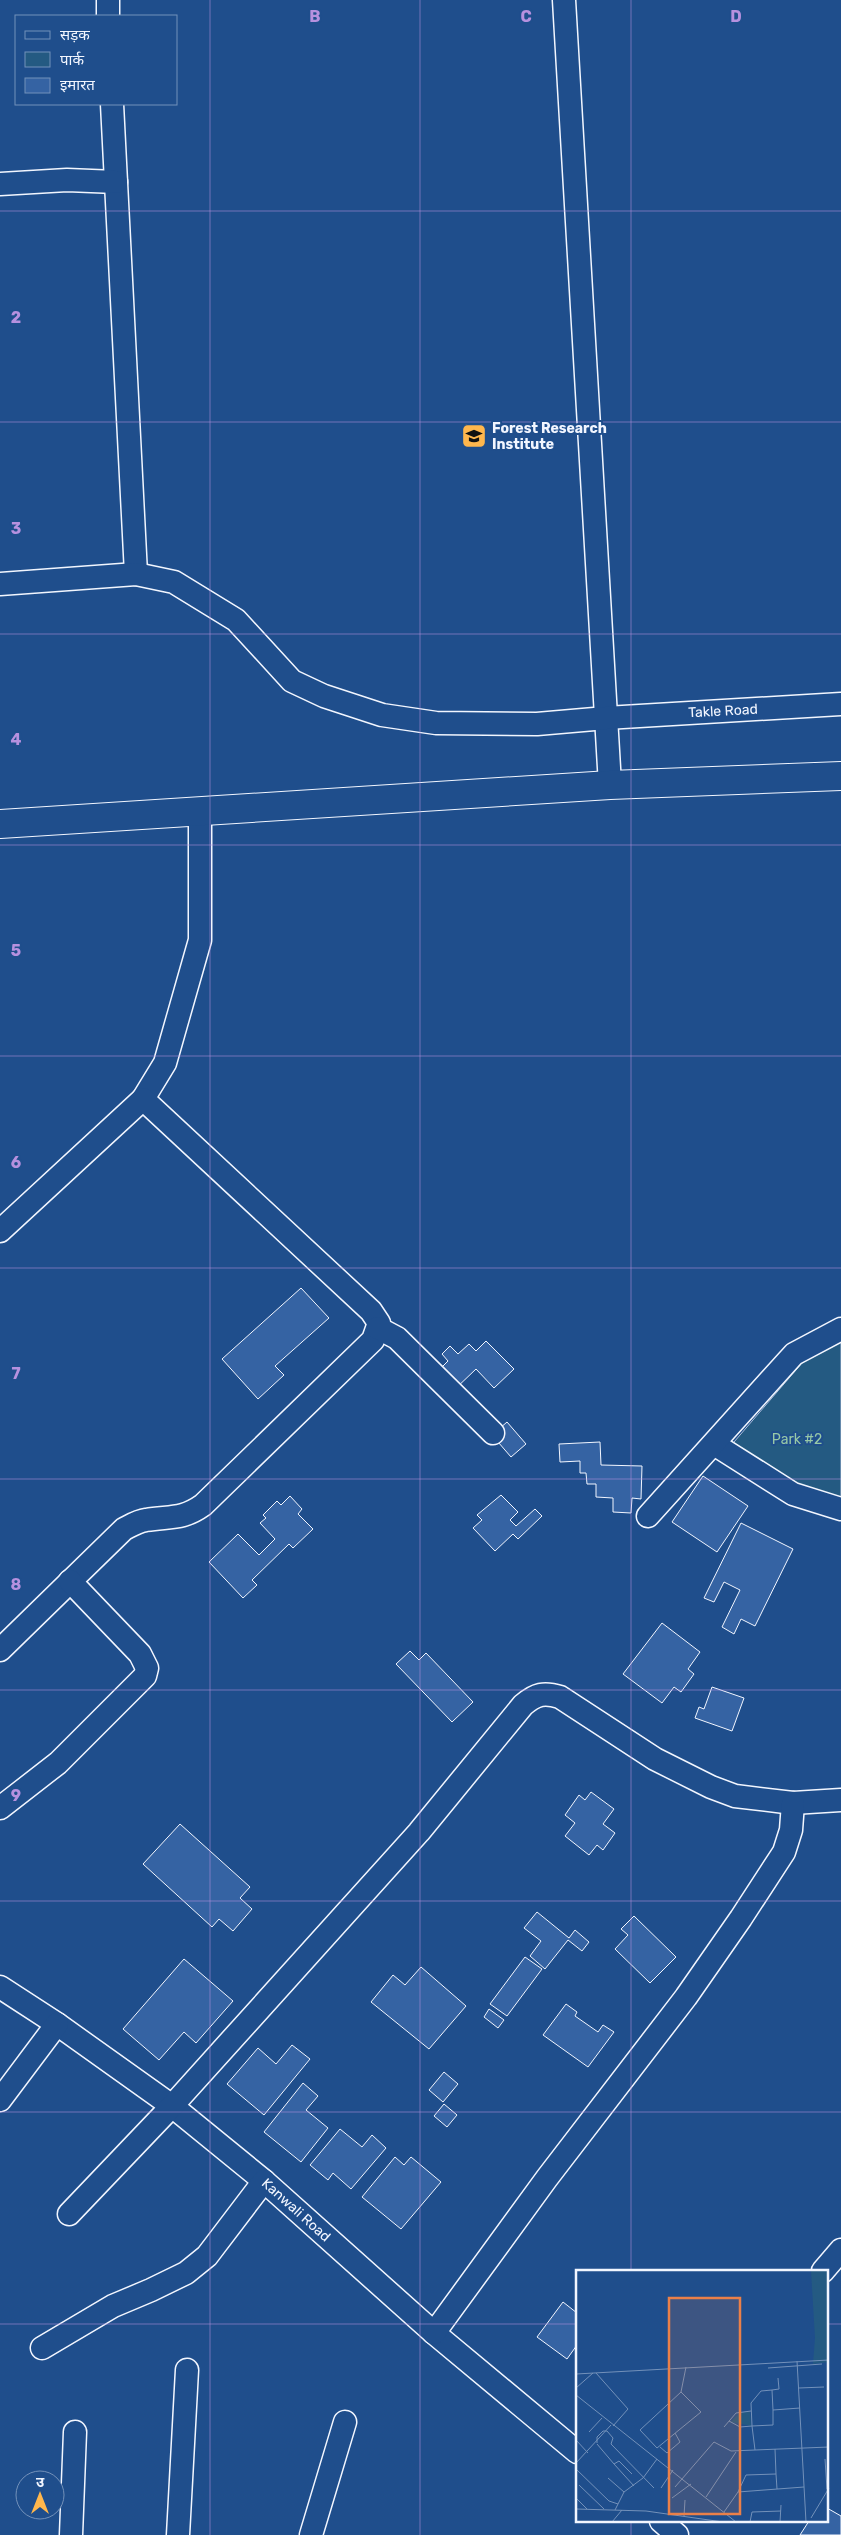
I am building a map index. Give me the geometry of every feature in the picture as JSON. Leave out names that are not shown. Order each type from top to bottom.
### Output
[{"type":"main road","points":[[0,824],[610,785],[841,776]]},
{"type":"street","points":[[108,0],[108,15]]},
{"type":"street","points":[[564,0],[610,785]]},
{"type":"street","points":[[112,105],[136,574]]},
{"type":"street","points":[[0,184],[67,180],[116,182]]},
{"type":"street","name":"Takle Road","points":[[0,584],[136,574],[174,582],[236,620],[292,681],[324,696],[382,715],[436,723],[538,724],[606,718],[841,704]]},
{"type":"street","points":[[0,1231],[144,1099],[165,1063],[200,940],[200,810]]},
{"type":"street","points":[[0,1650],[124,1529],[144,1520],[191,1514],[203,1505],[374,1340],[378,1328],[376,1317],[371,1311],[144,1099]]},
{"type":"street","points":[[378,1328],[397,1338],[493,1433]]},
{"type":"street","points":[[648,1516],[794,1354],[841,1329]]},
{"type":"street","points":[[714,1444],[793,1494],[841,1509]]},
{"type":"street","points":[[0,1808],[58,1763],[145,1676],[147,1668],[140,1654],[70,1581]]},
{"type":"street","points":[[69,2214],[172,2106],[419,1832],[523,1704],[534,1696],[547,1693],[560,1697],[655,1759],[711,1788],[736,1796],[792,1803],[841,1800]]},
{"type":"street","points":[[434,2333],[548,2178],[686,1997],[741,1918],[784,1852],[791,1830],[792,1803]]},
{"type":"street","name":"Kanwali Road","points":[[0,1988],[57,2024],[172,2106],[264,2181],[434,2333],[576,2451]]},
{"type":"street","points":[[0,2100],[57,2024]]},
{"type":"street","points":[[42,2348],[113,2306],[186,2273],[207,2256],[242,2213],[264,2181]]},
{"type":"street","points":[[824,2270],[841,2250]]},
{"type":"street","points":[[828,2275],[841,2272]]},
{"type":"street","points":[[178,2535],[187,2370]]},
{"type":"street","points":[[311,2535],[345,2422]]},
{"type":"street","points":[[71,2535],[75,2432]]},
{"type":"street","points":[[662,2522],[677,2535]]},
{"type":"green space","name":"Park #2","points":[[841,1338],[841,1501],[779,1483],[728,1449],[802,1363]]},
{"type":"building","points":[[301,1288],[329,1318],[275,1366],[284,1375],[258,1399],[222,1359]]},
{"type":"building","points":[[486,1341],[514,1369],[494,1388],[476,1369],[453,1391],[436,1373],[448,1361],[442,1354],[450,1346],[458,1354],[469,1344],[476,1351]]},
{"type":"building","points":[[507,1422],[526,1444],[511,1457],[492,1435]]},
{"type":"building","points":[[600,1442],[601,1465],[642,1466],[641,1499],[632,1498],[631,1513],[613,1512],[613,1498],[596,1497],[596,1484],[587,1484],[586,1473],[580,1473],[580,1461],[560,1462],[559,1444]]},
{"type":"building","points":[[703,1476],[748,1506],[717,1552],[672,1522]]},
{"type":"building","points":[[501,1495],[518,1512],[510,1520],[516,1526],[535,1509],[542,1516],[518,1539],[513,1534],[495,1551],[473,1528],[482,1520],[477,1515]]},
{"type":"building","points":[[290,1496],[302,1509],[298,1514],[313,1529],[293,1548],[289,1544],[252,1580],[257,1585],[243,1598],[209,1562],[238,1534],[259,1555],[275,1539],[260,1523],[266,1518],[263,1515],[277,1501],[281,1505]]},
{"type":"building","points":[[741,1523],[793,1549],[755,1626],[741,1619],[734,1634],[722,1627],[740,1590],[724,1582],[714,1602],[704,1598]]},
{"type":"building","points":[[662,1623],[700,1652],[688,1669],[694,1674],[681,1692],[674,1687],[662,1703],[623,1674]]},
{"type":"building","points":[[410,1651],[419,1660],[426,1653],[473,1702],[452,1722],[396,1664]]},
{"type":"building","points":[[712,1687],[744,1698],[732,1731],[695,1718],[699,1707],[704,1709]]},
{"type":"building","points":[[591,1792],[614,1809],[603,1824],[615,1833],[603,1850],[597,1845],[589,1855],[565,1836],[575,1823],[565,1815],[579,1795],[585,1800]]},
{"type":"building","points":[[180,1824],[250,1887],[240,1898],[252,1909],[233,1931],[219,1919],[212,1927],[143,1864]]},
{"type":"building","points":[[537,1912],[569,1938],[575,1930],[589,1942],[582,1951],[568,1940],[545,1969],[530,1956],[541,1941],[524,1928]]},
{"type":"building","points":[[634,1916],[676,1957],[650,1983],[615,1949],[628,1935],[621,1929]]},
{"type":"building","points":[[525,1957],[542,1969],[507,2016],[490,2004]]},
{"type":"building","points":[[184,1959],[233,2001],[196,2043],[184,2032],[159,2060],[123,2029]]},
{"type":"building","points":[[421,1967],[466,2006],[429,2049],[371,2002],[393,1975],[405,1985]]},
{"type":"building","points":[[566,2004],[577,2012],[575,2016],[598,2032],[603,2025],[614,2032],[588,2067],[543,2035]]},
{"type":"building","points":[[489,2009],[504,2020],[498,2028],[484,2017]]},
{"type":"building","points":[[292,2045],[310,2059],[264,2115],[227,2084],[258,2048],[276,2064]]},
{"type":"building","points":[[444,2072],[458,2084],[443,2102],[429,2090]]},
{"type":"building","points":[[303,2083],[318,2096],[306,2110],[328,2128],[301,2162],[264,2132]]},
{"type":"building","points":[[444,2104],[457,2115],[447,2127],[434,2116]]},
{"type":"building","points":[[340,2129],[362,2147],[372,2135],[386,2148],[351,2189],[333,2173],[328,2180],[310,2165]]},
{"type":"building","points":[[395,2157],[404,2165],[411,2157],[441,2182],[401,2229],[362,2197]]},
{"type":"building","points":[[563,2302],[576,2312],[576,2346],[567,2359],[537,2337]]},
{"type":"building","points":[[828,2509],[841,2516],[841,2535],[800,2535],[808,2522],[828,2522]]},
{"type":"place","name":"Forest Research Institute","points":[[474,436]]}]
